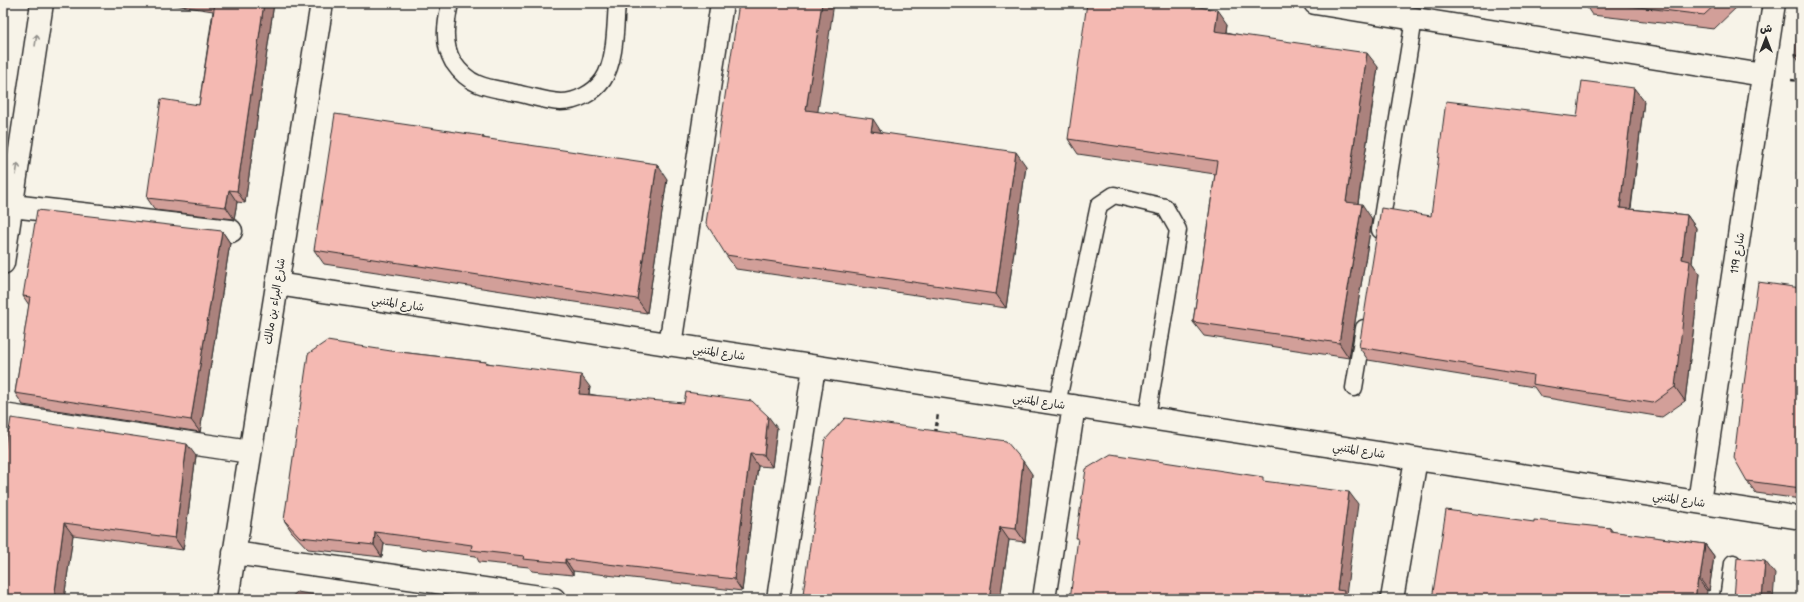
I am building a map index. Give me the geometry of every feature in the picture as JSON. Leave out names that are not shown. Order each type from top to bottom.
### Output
[{"type":"street","points":[[3,263],[42,3]]},
{"type":"street","name":"شارع البراء بن مالك","points":[[227,599],[322,3]]},
{"type":"street","points":[[670,345],[722,3]]},
{"type":"street","points":[[1315,3],[1401,12],[1763,75]]},
{"type":"street","name":"شارع 119","points":[[1699,502],[1774,3]]},
{"type":"street","points":[[12,206],[231,231]]},
{"type":"street","name":"شارع المتنبي","points":[[277,284],[1801,518]]},
{"type":"street","points":[[778,599],[814,366]]},
{"type":"street","points":[[1044,599],[1066,405]]},
{"type":"street","points":[[3,415],[250,452]]},
{"type":"street","points":[[1392,599],[1416,459]]},
{"type":"street","points":[[234,553],[510,596],[554,599]]},
{"type":"lane","points":[[450,3],[445,31],[447,48],[454,62],[464,75],[478,84],[488,87],[562,102],[577,99],[592,91],[603,80],[610,66],[617,3]]},
{"type":"lane","points":[[1377,247],[1401,12]]},
{"type":"lane","points":[[1066,405],[1099,205],[1114,195],[1165,207],[1178,230],[1147,417]]},
{"type":"lane","points":[[1354,388],[1367,310]]},
{"type":"lane","points":[[1728,599],[1733,563]]},
{"type":"path","points":[[935,434],[942,386]]},
{"type":"building","points":[[215,3],[264,3],[237,191],[229,190],[226,207],[147,198],[161,99],[199,105]]},
{"type":"building","points":[[739,3],[822,3],[806,110],[873,119],[871,131],[1016,152],[996,294],[726,255],[706,223]]},
{"type":"building","points":[[1087,3],[1173,3],[1218,10],[1215,31],[1367,53],[1346,202],[1362,204],[1339,343],[1193,322],[1217,161],[1068,139]]},
{"type":"building","points":[[1605,3],[1717,3],[1704,15]]},
{"type":"building","points":[[1798,20],[1801,20],[1801,56],[1795,55]]},
{"type":"building","points":[[1582,81],[1634,88],[1620,208],[1687,215],[1682,259],[1690,261],[1675,387],[1653,403],[1532,384],[1533,375],[1359,347],[1381,208],[1431,216],[1446,101],[1577,117]]},
{"type":"building","points":[[335,114],[657,164],[637,299],[314,250]]},
{"type":"building","points":[[1801,145],[1801,175],[1797,174]]},
{"type":"building","points":[[37,210],[222,231],[191,420],[15,393],[30,297],[23,296]]},
{"type":"building","points":[[1758,282],[1801,288],[1801,488],[1747,481],[1734,458],[1743,383],[1744,384]]},
{"type":"building","points":[[327,341],[391,351],[581,375],[579,394],[684,403],[686,392],[752,401],[768,416],[764,455],[750,454],[734,579],[565,559],[565,563],[523,559],[524,556],[471,550],[472,545],[375,532],[374,545],[300,537],[284,520],[308,354]]},
{"type":"building","points":[[11,418],[187,444],[175,538],[64,523],[54,599],[3,599],[3,461],[7,431],[9,431]]},
{"type":"building","points":[[845,418],[1006,441],[1023,461],[1016,529],[1000,527],[989,599],[813,599],[814,596],[803,594],[825,440]]},
{"type":"building","points":[[1111,454],[1263,477],[1263,481],[1349,492],[1337,590],[1344,591],[1343,599],[1070,599],[1078,538],[1076,538],[1086,469]]},
{"type":"building","points":[[1446,510],[1534,522],[1534,520],[1610,528],[1610,531],[1705,544],[1700,579],[1698,579],[1695,599],[1432,599]]},
{"type":"building","points":[[1737,558],[1765,561],[1762,599],[1734,599]]},
{"type":"building","points":[[297,592],[341,599],[289,599]]}]
